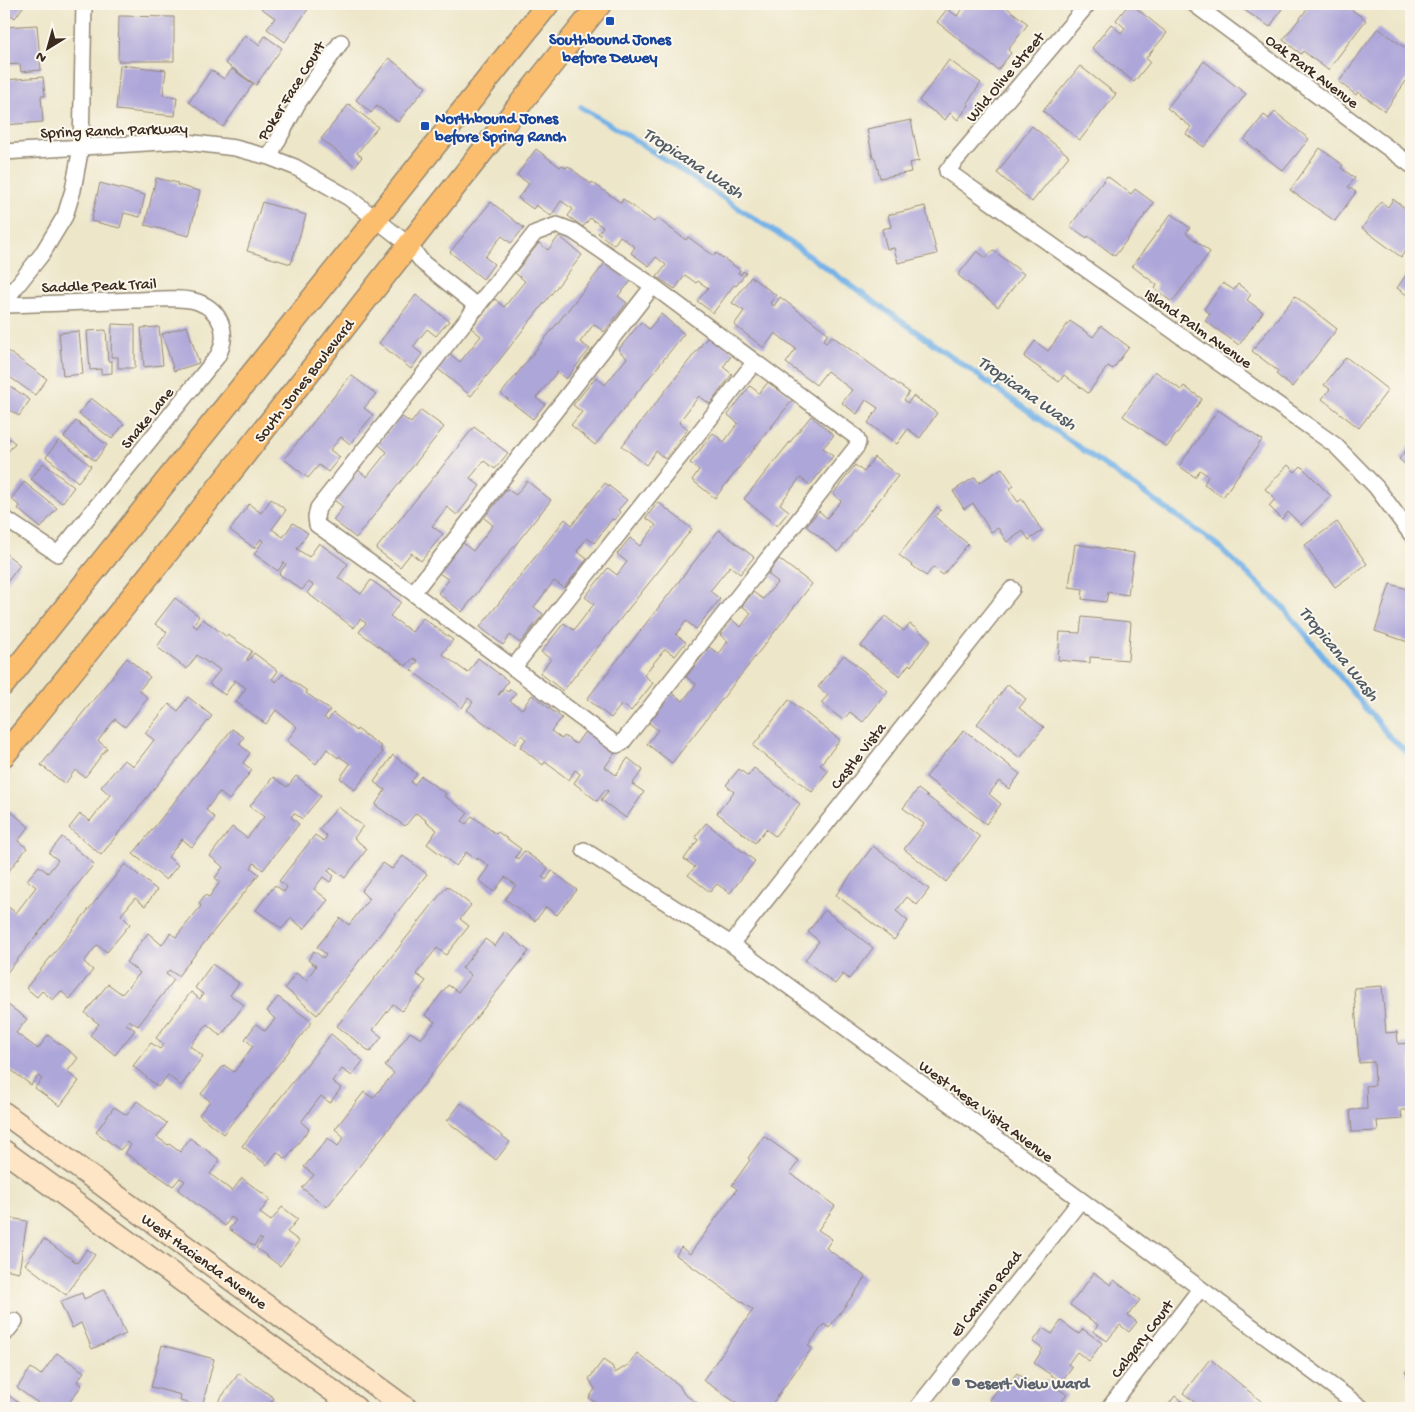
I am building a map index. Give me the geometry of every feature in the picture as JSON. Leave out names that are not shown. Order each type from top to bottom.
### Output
[{"type":"main road","points":[[4,684],[548,4]]},
{"type":"main road","name":"South Jones Boulevard","points":[[4,755],[287,402],[600,4]]},
{"type":"main road","name":"West Hacienda Avenue","points":[[4,1113],[406,1408]]},
{"type":"main road","points":[[29,1169],[47,1145]]},
{"type":"main road","name":"West Hacienda Avenue","points":[[4,1151],[356,1408]]},
{"type":"main road","points":[[337,1395],[355,1371]]},
{"type":"street","points":[[4,304],[42,254],[65,216],[73,190],[81,147],[84,4]]},
{"type":"street","name":"Wild Olive Street","points":[[947,171],[1088,4]]},
{"type":"street","name":"Oak Park Avenue","points":[[1194,4],[1411,165]]},
{"type":"street","name":"Poker Face Court","points":[[269,156],[298,103],[341,42]]},
{"type":"street","name":"Spring Ranch Parkway","points":[[4,152],[178,141],[235,148],[269,156],[295,167],[349,198],[409,245],[423,264],[478,307]]},
{"type":"street","name":"Island Palm Avenue","points":[[947,171],[1335,445],[1376,487],[1411,534]]},
{"type":"street","points":[[556,225],[573,231],[653,286],[754,363],[856,437],[858,442],[857,446],[622,743],[616,745],[413,593],[317,525],[318,508],[478,307],[535,233],[556,225]]},
{"type":"street","points":[[413,593],[653,286]]},
{"type":"street","name":"Saddle Peak Trail","points":[[4,304],[168,299],[196,301]]},
{"type":"street","name":"Snake Lane","points":[[4,518],[58,554],[217,357],[222,348],[224,337],[218,316],[209,308],[196,301]]},
{"type":"street","points":[[513,668],[754,363]]},
{"type":"street","name":"Castle Vista","points":[[731,944],[1012,589]]},
{"type":"street","name":"West Mesa Vista Avenue","points":[[584,850],[731,944],[1362,1408]]},
{"type":"street","name":"El Camino Road","points":[[917,1408],[1080,1200]]},
{"type":"street","name":"Calgary Court","points":[[1109,1408],[1200,1289]]},
{"type":"street","points":[[4,1335],[14,1321]]},
{"type":"building","points":[[4,4],[25,4],[15,18],[4,10]]},
{"type":"building","points":[[265,4],[311,5],[285,42],[267,29],[275,18],[261,8]]},
{"type":"building","points":[[967,4],[1002,4],[1028,24],[1008,50],[1011,53],[998,70],[937,22],[947,9],[957,16]]},
{"type":"building","points":[[1129,4],[1167,33],[1146,58],[1150,62],[1134,82],[1092,48],[1111,24],[1121,33],[1125,28],[1116,20]]},
{"type":"building","points":[[1235,4],[1285,4],[1270,27]]},
{"type":"building","points":[[1311,4],[1344,4],[1366,20],[1328,70],[1303,51],[1301,54],[1283,40]]},
{"type":"building","points":[[119,16],[174,17],[174,61],[118,61]]},
{"type":"building","points":[[37,25],[41,70],[21,72],[20,64],[4,65],[4,27]]},
{"type":"building","points":[[1378,28],[1411,52],[1411,74],[1385,111],[1358,92],[1356,95],[1339,82]]},
{"type":"building","points":[[245,35],[259,45],[265,36],[282,48],[256,85],[225,63]]},
{"type":"building","points":[[389,58],[426,87],[398,122],[377,106],[371,113],[356,100]]},
{"type":"building","points":[[949,60],[981,83],[958,120],[950,113],[945,120],[919,101]]},
{"type":"building","points":[[1204,61],[1246,94],[1204,147],[1186,134],[1191,127],[1167,108]]},
{"type":"building","points":[[120,65],[166,70],[163,95],[177,97],[175,116],[116,110]]},
{"type":"building","points":[[1080,66],[1116,94],[1080,140],[1043,111]]},
{"type":"building","points":[[232,69],[253,84],[223,127],[189,102],[211,70],[224,79]]},
{"type":"building","points":[[43,77],[45,96],[41,96],[43,122],[4,125],[4,80]]},
{"type":"building","points":[[349,104],[378,127],[357,153],[362,157],[355,166],[321,139]]},
{"type":"building","points":[[1275,112],[1309,139],[1283,171],[1244,140],[1264,115],[1269,119]]},
{"type":"building","points":[[911,120],[919,161],[909,163],[911,172],[880,178],[875,158],[873,158],[867,129]]},
{"type":"building","points":[[1032,126],[1069,156],[1032,202],[997,173]]},
{"type":"building","points":[[1320,148],[1343,165],[1341,168],[1355,178],[1348,187],[1356,192],[1335,221],[1290,190]]},
{"type":"building","points":[[536,149],[560,167],[562,165],[566,168],[568,166],[591,184],[592,182],[621,203],[623,199],[654,222],[657,218],[686,240],[688,237],[714,256],[716,253],[740,270],[738,273],[741,275],[743,271],[746,273],[736,286],[734,285],[713,313],[697,301],[708,288],[698,281],[696,283],[685,275],[675,289],[657,277],[666,265],[656,257],[649,266],[631,253],[635,247],[620,236],[614,245],[598,233],[603,227],[590,218],[583,227],[568,216],[573,209],[561,201],[551,216],[536,205],[533,209],[518,198],[529,184],[517,175]]},
{"type":"building","points":[[1107,176],[1131,194],[1135,189],[1154,203],[1115,256],[1088,236],[1087,238],[1070,226]]},
{"type":"building","points":[[156,178],[200,191],[189,236],[145,225]]},
{"type":"building","points":[[100,183],[145,195],[140,217],[124,213],[120,228],[91,221]]},
{"type":"building","points":[[1393,199],[1411,213],[1411,243],[1401,257],[1362,228],[1381,202],[1388,207]]},
{"type":"building","points":[[262,202],[306,215],[291,264],[247,251]]},
{"type":"building","points":[[491,202],[524,228],[511,243],[502,236],[491,249],[485,257],[494,264],[483,279],[450,252]]},
{"type":"building","points":[[925,206],[937,254],[898,263],[894,248],[887,249],[882,229],[891,227],[888,215]]},
{"type":"building","points":[[1171,214],[1190,228],[1186,233],[1210,252],[1172,302],[1155,289],[1157,285],[1132,266]]},
{"type":"building","points":[[559,236],[582,255],[471,396],[438,369],[450,354],[460,362],[481,336],[471,328],[495,299],[504,307],[525,281],[515,273],[539,243],[548,250]]},
{"type":"building","points":[[993,250],[1024,274],[998,307],[958,275],[977,251],[986,258]]},
{"type":"building","points":[[606,262],[631,281],[618,296],[627,303],[604,332],[594,324],[580,342],[590,349],[566,379],[557,372],[536,398],[545,404],[533,419],[501,394]]},
{"type":"building","points":[[1411,268],[1411,298],[1397,288]]},
{"type":"building","points":[[751,277],[776,295],[770,303],[774,306],[780,297],[828,333],[823,341],[826,343],[832,336],[909,392],[904,400],[908,403],[913,396],[937,413],[920,438],[908,429],[897,444],[868,423],[878,408],[866,400],[857,414],[842,403],[852,390],[827,371],[816,385],[786,363],[796,349],[775,333],[764,348],[734,325],[744,311],[732,303]]},
{"type":"building","points":[[1223,283],[1234,290],[1238,284],[1251,294],[1247,300],[1263,312],[1239,345],[1205,321],[1210,314],[1204,309]]},
{"type":"building","points":[[416,295],[449,321],[436,336],[427,329],[413,347],[422,354],[411,369],[379,343]]},
{"type":"building","points":[[1295,296],[1337,329],[1292,387],[1276,374],[1278,371],[1252,351]]},
{"type":"building","points":[[661,314],[684,334],[595,445],[571,425],[582,412],[573,405],[596,377],[605,385],[627,358],[618,350],[641,322],[649,329]]},
{"type":"building","points":[[1070,321],[1093,337],[1101,326],[1129,347],[1113,369],[1108,366],[1088,393],[1064,375],[1059,382],[1024,357],[1035,341],[1048,351]]},
{"type":"building","points":[[112,324],[135,325],[135,368],[118,368],[118,357],[111,357]]},
{"type":"building","points":[[187,326],[199,363],[174,371],[162,334]]},
{"type":"building","points":[[159,327],[163,365],[144,367],[141,328]]},
{"type":"building","points":[[106,330],[108,361],[112,361],[112,373],[101,374],[101,369],[90,370],[87,331]]},
{"type":"building","points":[[79,331],[83,374],[63,376],[59,333]]},
{"type":"building","points":[[710,334],[734,352],[723,367],[732,374],[710,404],[699,396],[679,422],[688,429],[665,459],[656,451],[646,465],[622,446]]},
{"type":"building","points":[[6,350],[47,379],[35,395],[4,373],[4,354]]},
{"type":"building","points":[[1346,357],[1388,390],[1359,428],[1322,399],[1330,389],[1324,385]]},
{"type":"building","points":[[1155,371],[1181,390],[1184,386],[1202,399],[1167,447],[1123,416]]},
{"type":"building","points":[[351,375],[376,394],[364,408],[373,415],[350,444],[341,437],[330,450],[340,457],[328,472],[319,465],[308,478],[284,459]]},
{"type":"building","points":[[770,380],[794,398],[715,498],[692,480],[699,470],[690,463],[713,433],[724,442],[738,423],[728,415],[750,386],[759,393]]},
{"type":"building","points":[[4,382],[30,400],[19,416],[4,406]]},
{"type":"building","points":[[91,398],[124,424],[112,439],[79,414]]},
{"type":"building","points":[[421,410],[444,427],[356,538],[333,520],[343,507],[334,500],[358,470],[367,477],[387,452],[378,444],[401,416],[411,423]]},
{"type":"building","points":[[1218,410],[1262,440],[1223,497],[1204,484],[1208,476],[1200,470],[1195,477],[1179,466]]},
{"type":"building","points":[[811,416],[834,435],[823,448],[833,456],[810,485],[800,478],[780,504],[789,511],[777,526],[744,499]]},
{"type":"building","points":[[76,421],[107,445],[95,461],[64,437]]},
{"type":"building","points":[[474,427],[508,453],[495,469],[484,461],[470,478],[480,486],[457,515],[447,507],[432,526],[443,534],[421,561],[411,553],[400,567],[376,549]]},
{"type":"building","points":[[4,434],[15,443],[4,457]]},
{"type":"building","points":[[59,440],[91,466],[78,482],[46,457]]},
{"type":"building","points":[[1411,443],[1411,469],[1399,459]]},
{"type":"building","points":[[874,457],[898,476],[838,552],[806,526],[819,511],[827,518],[841,501],[833,494],[855,465],[864,472]]},
{"type":"building","points":[[43,463],[74,487],[62,503],[31,479]]},
{"type":"building","points":[[1288,465],[1295,472],[1301,466],[1331,496],[1301,525],[1288,512],[1282,519],[1269,506],[1275,499],[1265,489]]},
{"type":"building","points":[[1002,468],[1014,486],[1009,489],[1018,502],[1022,499],[1042,531],[1029,540],[1023,531],[1007,542],[998,528],[991,532],[973,503],[964,509],[953,491],[975,477],[979,483]]},
{"type":"building","points":[[527,481],[551,500],[462,612],[438,593],[449,580],[439,573],[463,543],[473,551],[493,525],[484,518],[507,489],[516,495]]},
{"type":"building","points":[[24,482],[57,508],[41,528],[18,509],[20,506],[11,499]]},
{"type":"building","points":[[605,483],[627,500],[618,510],[620,512],[614,520],[612,519],[594,543],[587,538],[577,551],[587,559],[564,588],[554,581],[534,607],[543,614],[520,643],[510,635],[503,645],[480,627],[565,519],[572,525]]},
{"type":"building","points":[[271,499],[286,510],[272,529],[283,537],[293,523],[308,533],[297,549],[309,557],[319,543],[348,564],[338,578],[361,594],[371,580],[401,602],[390,616],[412,632],[423,618],[453,640],[442,654],[468,673],[478,658],[508,681],[498,695],[504,689],[508,692],[510,689],[516,693],[510,701],[522,709],[532,695],[562,718],[551,731],[562,739],[564,736],[576,744],[586,730],[615,753],[605,767],[616,775],[628,758],[643,770],[632,784],[644,792],[626,818],[601,800],[608,791],[606,789],[597,801],[574,783],[580,774],[575,770],[569,780],[545,762],[543,765],[520,747],[526,739],[521,735],[515,744],[491,728],[467,710],[473,702],[468,698],[462,708],[411,670],[418,661],[413,658],[406,666],[359,632],[366,623],[360,619],[354,628],[307,593],[313,585],[308,582],[302,590],[279,574],[286,564],[284,562],[278,571],[254,554],[263,541],[261,539],[254,548],[230,530],[249,504],[261,513]]},
{"type":"building","points":[[658,502],[692,529],[563,691],[540,673],[551,659],[541,652],[564,623],[574,630],[594,604],[585,597],[608,568],[617,575],[627,562],[617,554],[630,538],[640,546],[656,525],[646,518]]},
{"type":"building","points":[[937,507],[941,510],[935,517],[968,544],[943,575],[933,567],[926,576],[899,555]]},
{"type":"building","points":[[1337,522],[1367,564],[1335,587],[1305,545]]},
{"type":"building","points":[[719,530],[754,557],[740,574],[730,566],[710,591],[720,599],[696,629],[686,621],[676,635],[686,642],[675,656],[665,649],[644,675],[653,683],[631,711],[622,704],[611,718],[587,699]]},
{"type":"building","points":[[1075,544],[1134,553],[1128,595],[1108,592],[1106,602],[1082,599],[1083,589],[1069,587]]},
{"type":"building","points":[[4,554],[20,565],[4,586]]},
{"type":"building","points":[[779,559],[812,584],[672,763],[647,744],[658,730],[649,723],[672,693],[683,701],[696,684],[686,677],[709,647],[719,654],[728,641],[720,635],[732,620],[741,627],[751,613],[742,606],[753,592],[763,599],[778,582],[768,574]]},
{"type":"building","points":[[1390,584],[1411,590],[1411,643],[1375,631]]},
{"type":"building","points":[[175,598],[199,616],[193,625],[197,628],[203,619],[227,637],[228,635],[252,651],[247,659],[248,661],[254,653],[278,671],[272,679],[276,682],[283,674],[330,710],[324,718],[328,720],[333,713],[356,731],[357,729],[382,747],[380,750],[383,752],[355,790],[340,778],[350,764],[339,756],[338,758],[327,749],[316,764],[287,741],[297,727],[276,710],[266,724],[236,702],[246,688],[235,680],[225,695],[209,684],[220,670],[209,662],[197,655],[187,669],[157,647],[167,632],[155,624]]},
{"type":"building","points":[[885,616],[904,631],[910,624],[931,640],[911,666],[909,664],[900,676],[861,646]]},
{"type":"building","points":[[1082,617],[1131,622],[1128,660],[1090,657],[1090,663],[1058,660],[1060,632],[1080,633]]},
{"type":"building","points":[[844,655],[888,691],[863,722],[850,712],[843,720],[821,703],[828,695],[818,687]]},
{"type":"building","points":[[127,658],[150,677],[139,690],[148,698],[125,727],[115,719],[98,741],[107,748],[85,777],[75,770],[65,784],[41,765]]},
{"type":"building","points":[[1008,684],[1026,699],[1019,708],[1044,727],[1020,758],[977,724]]},
{"type":"building","points":[[188,697],[212,716],[101,855],[69,828],[80,814],[90,821],[110,795],[101,787],[124,760],[134,766],[154,740],[145,733],[169,704],[178,711]]},
{"type":"building","points":[[789,700],[840,740],[820,765],[828,771],[812,792],[753,746]]},
{"type":"building","points":[[232,729],[244,737],[239,744],[250,753],[243,763],[252,770],[229,800],[219,792],[206,810],[215,818],[192,847],[182,839],[168,857],[178,865],[166,880],[133,854]]},
{"type":"building","points":[[964,730],[1020,774],[1009,789],[999,781],[989,794],[1001,804],[986,824],[926,777]]},
{"type":"building","points":[[393,755],[417,774],[411,782],[414,785],[421,776],[468,813],[462,821],[466,824],[472,816],[496,834],[498,832],[521,849],[515,857],[518,859],[524,851],[548,868],[542,877],[546,880],[552,871],[577,890],[557,915],[546,907],[535,921],[505,899],[516,885],[505,877],[494,892],[479,880],[489,866],[466,852],[456,866],[427,844],[437,830],[426,820],[416,813],[405,826],[375,805],[385,790],[374,782]]},
{"type":"building","points":[[754,768],[800,804],[775,836],[766,829],[755,843],[717,813],[734,792],[726,785],[739,769],[748,776]]},
{"type":"building","points":[[296,776],[321,796],[302,819],[294,813],[291,817],[299,824],[263,870],[254,863],[251,868],[259,874],[178,976],[169,970],[166,974],[174,980],[138,1026],[129,1020],[126,1024],[135,1030],[115,1055],[90,1035],[99,1024],[85,1013],[108,984],[122,994],[140,973],[126,962],[148,933],[162,945],[170,933],[176,937],[201,906],[199,903],[205,895],[209,897],[220,882],[215,878],[223,867],[210,856],[232,827],[247,838],[264,817],[250,806],[273,777],[287,787]]},
{"type":"building","points":[[918,789],[980,837],[946,882],[904,849],[924,824],[903,808]]},
{"type":"building","points":[[6,807],[29,827],[18,841],[27,848],[4,877],[4,810]]},
{"type":"building","points":[[338,807],[363,826],[354,838],[367,849],[345,878],[331,867],[328,871],[334,876],[330,882],[323,877],[314,889],[328,900],[304,929],[291,918],[282,929],[256,910],[275,885],[284,892],[287,887],[279,881],[315,835],[324,841],[327,836],[319,829]]},
{"type":"building","points":[[706,823],[755,861],[730,893],[717,884],[710,892],[688,875],[695,867],[684,859],[698,840],[695,837]]},
{"type":"building","points":[[62,837],[94,864],[5,975],[4,910],[7,906],[16,913],[36,887],[27,880],[39,866],[48,873],[58,860],[49,853]]},
{"type":"building","points":[[873,846],[929,889],[917,905],[907,897],[896,911],[908,921],[894,940],[836,895]]},
{"type":"building","points":[[403,856],[427,874],[317,1015],[285,988],[296,973],[306,980],[316,966],[308,960],[314,951],[323,958],[326,954],[317,947],[340,918],[349,925],[369,899],[361,891],[383,863],[392,869]]},
{"type":"building","points":[[125,864],[157,890],[145,906],[135,898],[121,915],[130,924],[107,952],[97,945],[84,962],[93,970],[70,999],[61,991],[53,1000],[42,991],[37,997],[26,988]]},
{"type":"building","points":[[447,886],[471,905],[460,919],[469,926],[446,955],[437,948],[416,974],[426,981],[402,1011],[393,1004],[373,1030],[382,1037],[370,1052],[337,1026]]},
{"type":"building","points":[[825,910],[873,948],[849,979],[843,974],[835,984],[805,960],[819,941],[808,932]]},
{"type":"building","points":[[505,932],[529,951],[327,1207],[302,1188],[314,1175],[304,1167],[328,1138],[338,1146],[344,1137],[335,1129],[364,1092],[373,1098],[394,1073],[385,1066],[410,1032],[421,1039],[435,1022],[425,1015],[448,985],[458,992],[471,975],[462,968],[485,939],[495,946]]},
{"type":"building","points":[[212,964],[239,983],[230,995],[244,1005],[221,1036],[207,1024],[190,1046],[203,1056],[181,1086],[168,1075],[158,1087],[133,1066],[151,1043],[160,1049],[164,1044],[156,1038],[191,992],[200,999],[203,994],[195,988]]},
{"type":"building","points":[[1382,986],[1386,1033],[1397,1032],[1398,1044],[1411,1043],[1411,1110],[1401,1110],[1402,1119],[1377,1121],[1378,1131],[1352,1132],[1350,1110],[1367,1109],[1366,1086],[1375,1085],[1374,1062],[1359,1063],[1354,988]]},
{"type":"building","points":[[278,997],[312,1022],[223,1134],[199,1115],[210,1101],[201,1094],[224,1065],[234,1072],[253,1046],[245,1039],[256,1024],[265,1031],[275,1019],[267,1011]]},
{"type":"building","points":[[4,1002],[27,1019],[16,1033],[38,1049],[48,1035],[78,1058],[67,1072],[79,1081],[60,1106],[35,1088],[42,1079],[38,1076],[31,1085],[7,1067],[4,1062]]},
{"type":"building","points":[[331,1034],[363,1061],[352,1076],[342,1069],[332,1081],[341,1088],[330,1103],[321,1096],[301,1122],[309,1129],[286,1159],[277,1152],[267,1165],[242,1146]]},
{"type":"building","points":[[137,1101],[167,1123],[157,1137],[180,1152],[190,1138],[220,1160],[210,1174],[232,1191],[242,1178],[270,1199],[260,1213],[271,1221],[282,1207],[298,1219],[287,1232],[299,1241],[280,1266],[256,1248],[262,1240],[260,1238],[254,1246],[229,1229],[236,1220],[231,1217],[225,1226],[178,1190],[185,1181],[180,1178],[173,1186],[125,1153],[131,1145],[127,1142],[120,1150],[96,1132],[114,1107],[127,1115]]},
{"type":"building","points":[[461,1103],[510,1142],[496,1160],[447,1121]]},
{"type":"building","points":[[764,1136],[799,1161],[790,1173],[835,1206],[818,1230],[832,1239],[826,1248],[866,1277],[829,1328],[824,1324],[808,1346],[812,1348],[769,1408],[744,1408],[703,1380],[753,1310],[676,1255],[681,1247],[690,1254],[737,1189],[732,1185]]},
{"type":"building","points":[[4,1217],[27,1221],[19,1272],[4,1269]]},
{"type":"building","points":[[44,1239],[77,1263],[87,1249],[95,1255],[66,1295],[25,1264]]},
{"type":"building","points":[[1094,1273],[1111,1285],[1114,1280],[1140,1300],[1128,1315],[1137,1322],[1129,1332],[1120,1325],[1107,1341],[1093,1331],[1098,1325],[1070,1305]]},
{"type":"building","points":[[105,1289],[126,1334],[92,1349],[81,1323],[72,1328],[60,1302],[82,1293],[84,1299]]},
{"type":"building","points":[[1061,1321],[1079,1334],[1083,1329],[1102,1343],[1089,1361],[1077,1352],[1068,1364],[1072,1367],[1061,1382],[1034,1363],[1043,1349],[1033,1342],[1043,1328],[1052,1334]]},
{"type":"building","points":[[162,1345],[214,1359],[202,1407],[180,1401],[181,1395],[151,1387]]},
{"type":"building","points":[[57,1353],[84,1372],[77,1382],[82,1385],[65,1408],[45,1408],[17,1388],[31,1368],[41,1375]]},
{"type":"building","points":[[637,1353],[679,1385],[684,1394],[704,1408],[597,1408],[599,1405],[589,1398],[595,1389],[589,1379],[603,1360],[612,1366],[615,1373],[628,1365]]},
{"type":"building","points":[[1210,1359],[1262,1402],[1257,1408],[1202,1408],[1183,1393]]},
{"type":"building","points":[[1411,1364],[1411,1377],[1405,1372]]},
{"type":"building","points":[[239,1373],[274,1398],[267,1408],[217,1408],[215,1406]]},
{"type":"building","points":[[1017,1373],[1040,1390],[1047,1380],[1067,1395],[1056,1408],[994,1408],[997,1405],[990,1400],[1005,1379],[1010,1382]]},
{"type":"building","points":[[6,1393],[25,1408],[4,1408],[4,1396]]},
{"type":"building","points":[[1175,1396],[1191,1408],[1166,1408]]},
{"type":"waterway","name":"Tropicana Wash","points":[[581,107],[635,140],[784,238],[1216,544],[1283,607],[1388,735],[1411,756]]},
{"type":"place","name":"Southbound Jones before Dewey","points":[[610,21]]},
{"type":"place","name":"Northbound Jones before Spring Ranch","points":[[425,126]]},
{"type":"place","name":"Desert View Ward","points":[[956,1382]]}]
